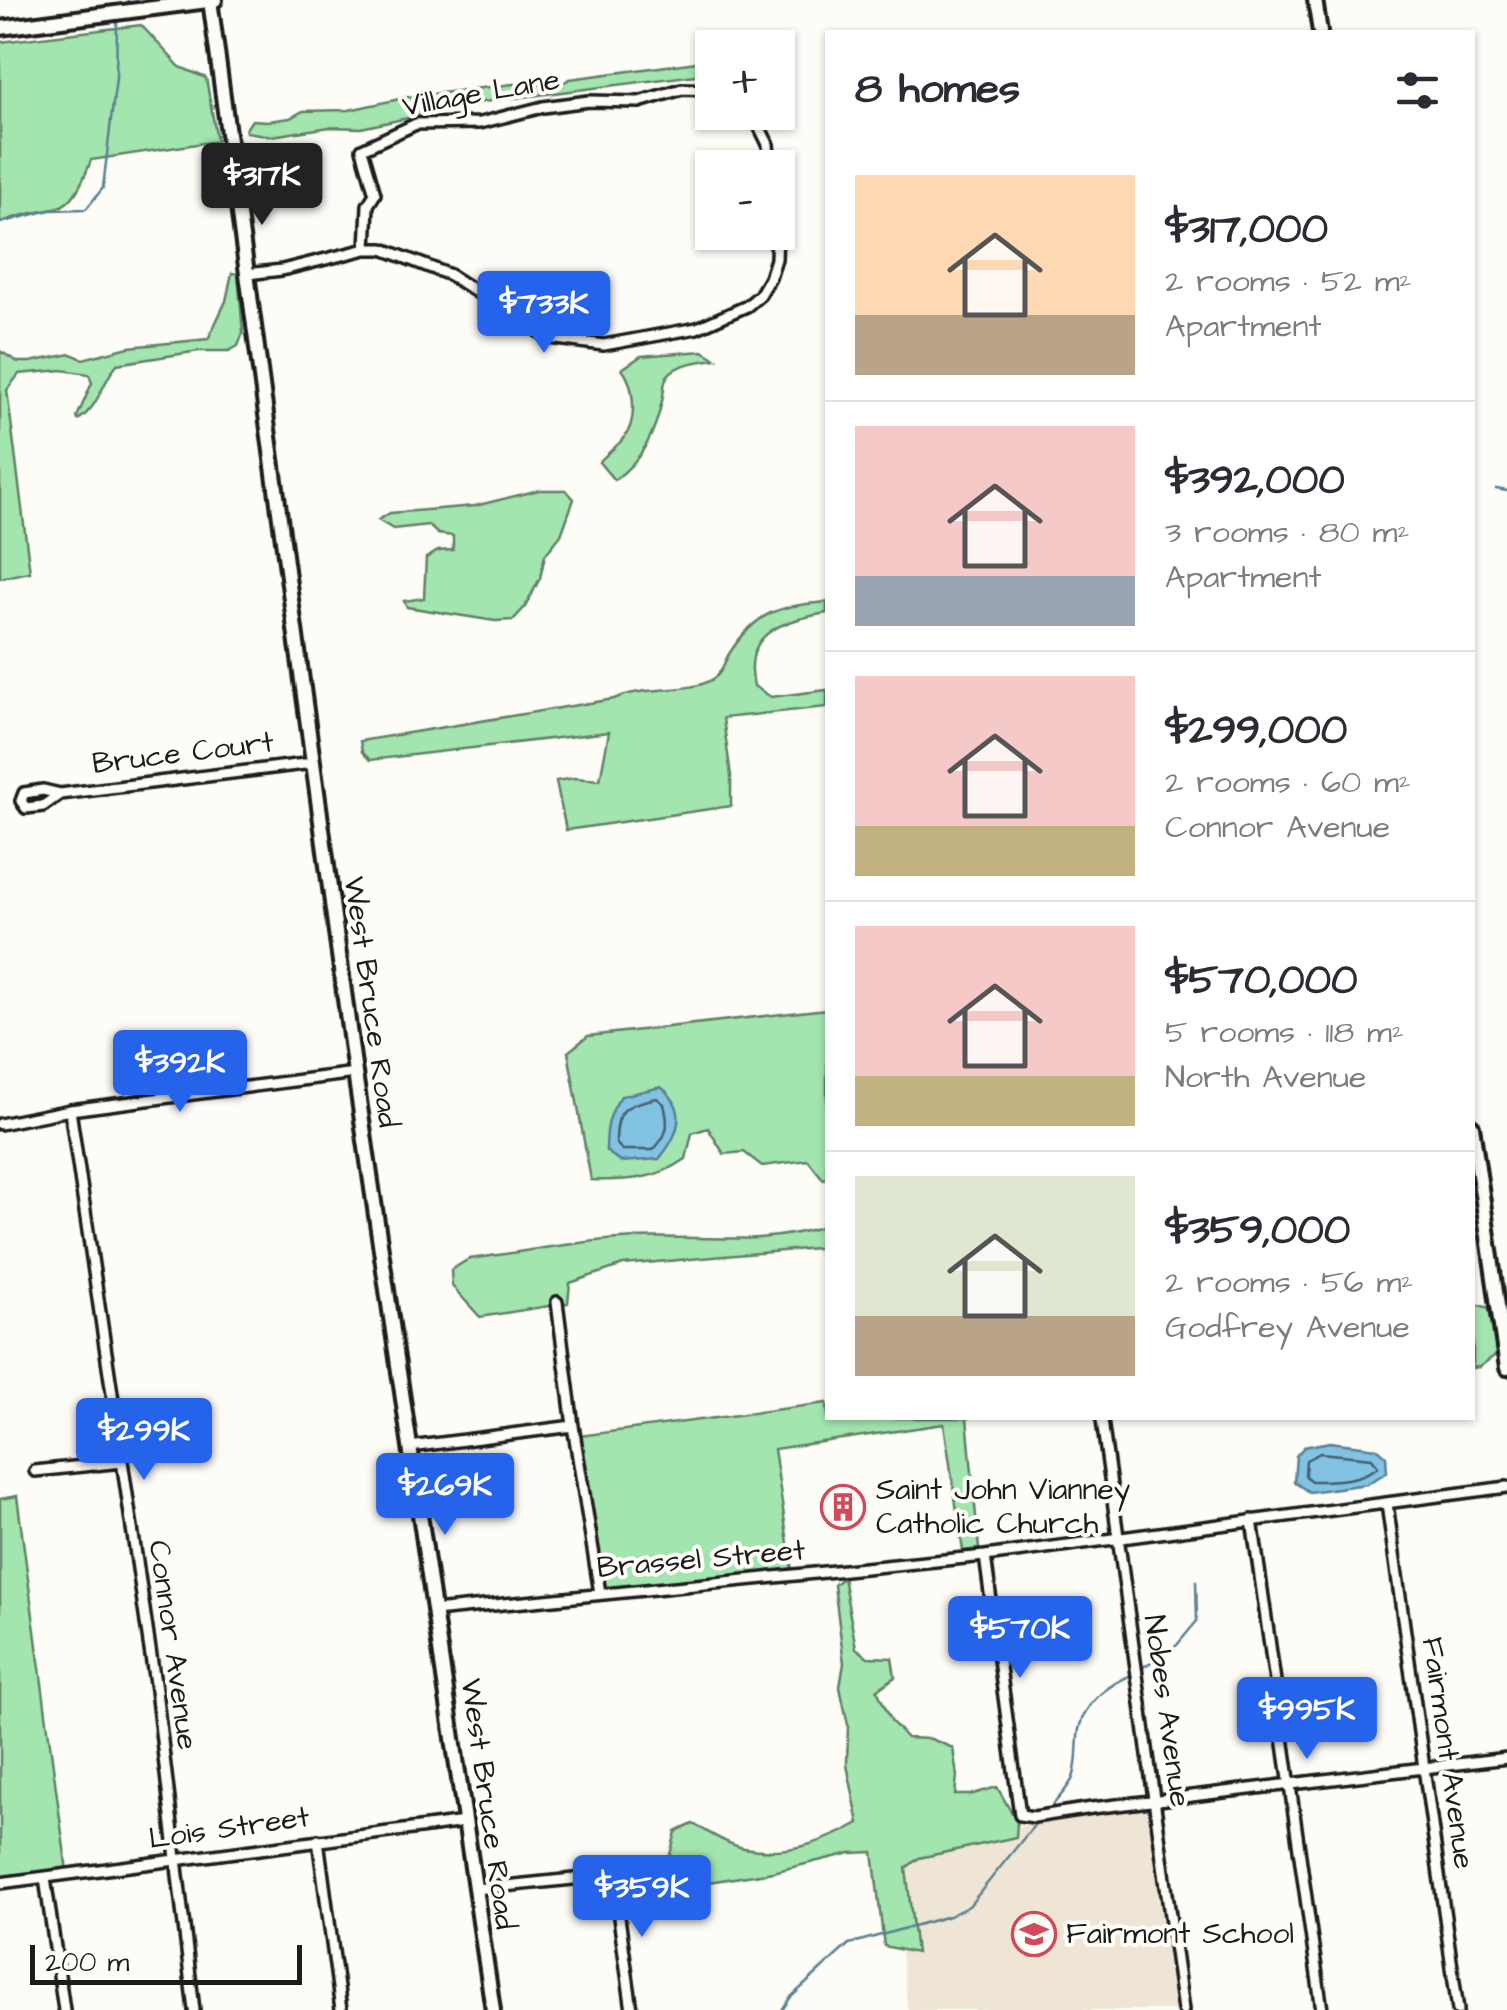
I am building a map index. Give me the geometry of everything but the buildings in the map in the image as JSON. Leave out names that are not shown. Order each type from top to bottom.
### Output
[{"type":"street","points":[[0,28],[212,0]]},
{"type":"street","name":"West Bruce Road","points":[[212,0],[355,1073],[493,2010]]},
{"type":"street","points":[[1315,0],[1320,30]]},
{"type":"street","name":"Village Lane","points":[[366,248],[368,205],[375,194],[362,148],[372,142],[416,124],[480,123],[543,107],[589,101],[639,102],[682,89],[695,89]]},
{"type":"street","points":[[246,274],[282,270],[366,248],[383,248],[450,274],[550,338],[604,346],[697,328],[748,306],[770,278],[776,250]]},
{"type":"street","name":"Bruce Court","points":[[60,794],[312,763]]},
{"type":"street","points":[[0,1124],[70,1110],[355,1073]]},
{"type":"street","name":"Connor Avenue","points":[[70,1110],[156,1690],[194,2010]]},
{"type":"street","points":[[1475,1147],[1507,1368]]},
{"type":"street","points":[[558,1302],[600,1593]]},
{"type":"street","name":"Nobes Avenue","points":[[1102,1420],[1183,2010]]},
{"type":"street","points":[[410,1448],[573,1426]]},
{"type":"street","points":[[35,1472],[122,1462]]},
{"type":"street","name":"Brassel Street","points":[[434,1611],[985,1556],[1507,1487]]},
{"type":"street","name":"Fairmont Avenue","points":[[1388,1504],[1458,2010]]},
{"type":"street","points":[[1252,1520],[1322,2010]]},
{"type":"street","points":[[985,1556],[1020,1816],[1034,1818],[1507,1758]]},
{"type":"street","name":"Lois Street","points":[[0,1884],[465,1822]]},
{"type":"street","points":[[318,1840],[341,2010]]},
{"type":"street","points":[[475,1889],[613,1874],[632,2010]]},
{"type":"street","points":[[45,1878],[64,2010]]},
{"type":"shaded area","name":"Fairmont School","points":[[1151,1807],[1180,2010],[908,2010],[890,1858],[1024,1825]]},
{"type":"green space","points":[[141,25],[180,67],[206,78],[217,141],[91,160],[66,203],[0,223],[0,42]]},
{"type":"green space","points":[[695,62],[695,75],[483,102],[361,128],[330,127],[272,136],[246,132],[252,120],[290,118],[303,111],[349,110],[409,97],[513,84],[559,85],[570,79]]},
{"type":"green space","points":[[232,273],[238,274],[243,333],[238,346],[229,351],[199,351],[117,364],[91,408],[78,420],[92,383],[89,374],[62,370],[19,374],[7,390],[30,572],[0,578],[0,351],[18,362],[71,354],[83,359],[129,347],[208,339],[226,301]]},
{"type":"green space","points":[[703,351],[716,359],[686,364],[668,375],[646,445],[614,480],[599,462],[623,439],[631,423],[632,394],[622,369],[641,356]]},
{"type":"green space","points":[[539,490],[566,490],[574,499],[561,535],[545,555],[540,578],[525,607],[513,620],[495,621],[407,607],[404,601],[424,598],[426,558],[438,551],[453,550],[453,536],[438,534],[428,525],[393,529],[378,520],[390,513],[475,506]]},
{"type":"green space","points":[[825,602],[825,613],[781,625],[760,641],[752,668],[754,686],[771,697],[825,690],[825,707],[723,718],[731,806],[566,830],[556,781],[600,780],[609,732],[370,760],[362,752],[360,741],[703,684],[719,674],[739,639],[760,619],[796,606]]},
{"type":"green space","points":[[825,1009],[825,1178],[808,1160],[762,1166],[744,1152],[724,1154],[708,1128],[692,1133],[686,1159],[663,1171],[629,1179],[591,1180],[568,1052],[588,1036]]},
{"type":"green space","points":[[825,1226],[825,1247],[623,1265],[570,1283],[568,1303],[480,1317],[452,1286],[451,1270],[469,1259],[616,1239],[733,1239],[803,1232]]},
{"type":"green space","points":[[1475,1304],[1489,1308],[1497,1354],[1475,1368]]},
{"type":"green space","points":[[825,1403],[825,1420],[967,1420],[979,1549],[963,1551],[944,1424],[774,1449],[792,1570],[602,1588],[579,1436]]},
{"type":"green space","points":[[17,1496],[67,1871],[0,1878],[0,1499]]},
{"type":"green space","points":[[843,1577],[856,1648],[868,1657],[892,1658],[895,1677],[877,1690],[892,1722],[907,1738],[931,1739],[953,1748],[955,1795],[997,1787],[1017,1822],[1016,1837],[919,1858],[906,1868],[916,1953],[884,1946],[873,1852],[624,1895],[620,1876],[668,1862],[676,1832],[693,1824],[738,1846],[774,1850],[818,1842],[859,1823],[847,1765],[848,1725],[840,1687],[844,1663],[834,1585]]},
{"type":"water","points":[[661,1087],[676,1105],[676,1132],[659,1159],[621,1162],[606,1151],[609,1122],[617,1103],[621,1096]]},
{"type":"water","points":[[1329,1442],[1377,1448],[1386,1456],[1387,1472],[1367,1484],[1309,1492],[1294,1482],[1296,1456],[1304,1447]]},
{"type":"waterway","points":[[126,4],[128,0]]},
{"type":"waterway","points":[[0,223],[50,210],[86,209],[103,188],[116,78],[117,20]]},
{"type":"waterway","points":[[1496,489],[1507,491]]},
{"type":"waterway","points":[[1142,1668],[1177,1645],[1197,1621],[1196,1581]]},
{"type":"waterway","points":[[1049,1810],[1073,1778],[1079,1729],[1086,1710],[1108,1688],[1134,1674]]},
{"type":"waterway","points":[[782,2010],[849,1944],[949,1916],[969,1906],[1040,1818]]},
{"type":"place","name":"Saint John Vianney Catholic Church","points":[[843,1507]]},
{"type":"place","name":"Fairmont School","points":[[1034,1934]]}]
